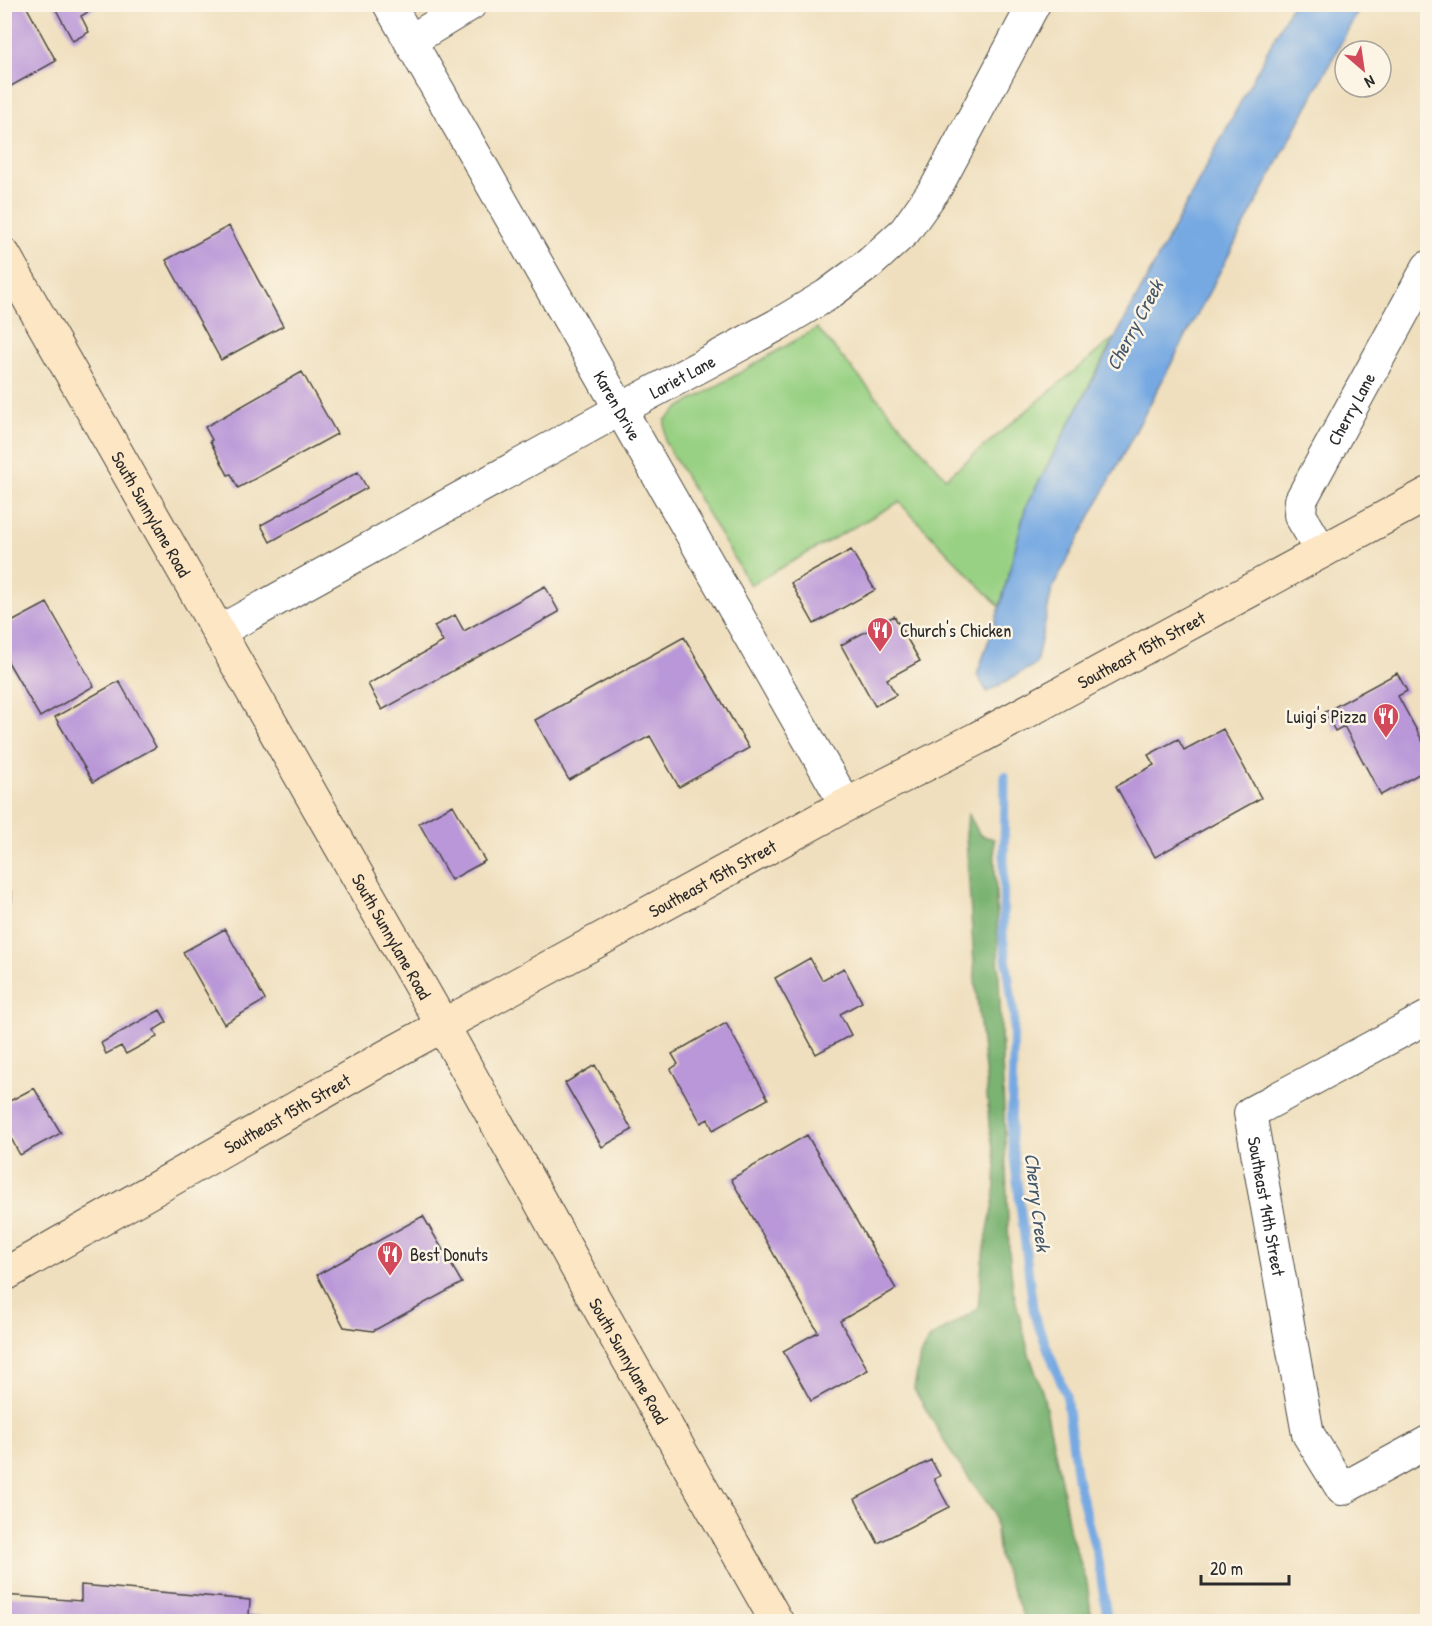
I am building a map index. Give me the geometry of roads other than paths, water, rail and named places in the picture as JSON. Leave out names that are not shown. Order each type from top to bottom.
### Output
[{"type":"main road","name":"South Sunnylane Road","points":[[8,269],[443,1026],[777,1622]]},
{"type":"main road","name":"Southeast 15th Street","points":[[4,1275],[443,1026],[846,805],[978,738],[1428,494]]},
{"type":"street","name":"Karen Drive","points":[[389,4],[846,805]]},
{"type":"street","points":[[410,41],[471,4]]},
{"type":"street","name":"Lariet Lane","points":[[218,632],[621,409],[777,326],[827,295],[870,263],[905,231],[937,186],[1034,4]]},
{"type":"street","name":"Cherry Lane","points":[[1322,552],[1300,515],[1301,500],[1428,267]]},
{"type":"street","name":"Southeast 14th Street","points":[[1428,1017],[1250,1113],[1308,1434],[1342,1489],[1428,1442]]},
{"type":"lane","points":[[4,895],[4,901]]},
{"type":"water","points":[[1292,5],[1361,5],[1343,39],[1333,39],[1333,58],[1052,589],[1036,664],[987,692],[977,675],[1000,607],[1026,506]]},
{"type":"waterway","name":"Cherry Creek","points":[[1005,776],[1003,936],[1014,1016],[1011,1134],[1034,1315],[1066,1395],[1077,1479],[1098,1560],[1108,1622]]},
{"type":"place","name":"Church's Chicken","points":[[880,653]]},
{"type":"place","name":"Luigi's Pizza","points":[[1386,739]]},
{"type":"place","name":"Best Donuts","points":[[390,1277]]}]
